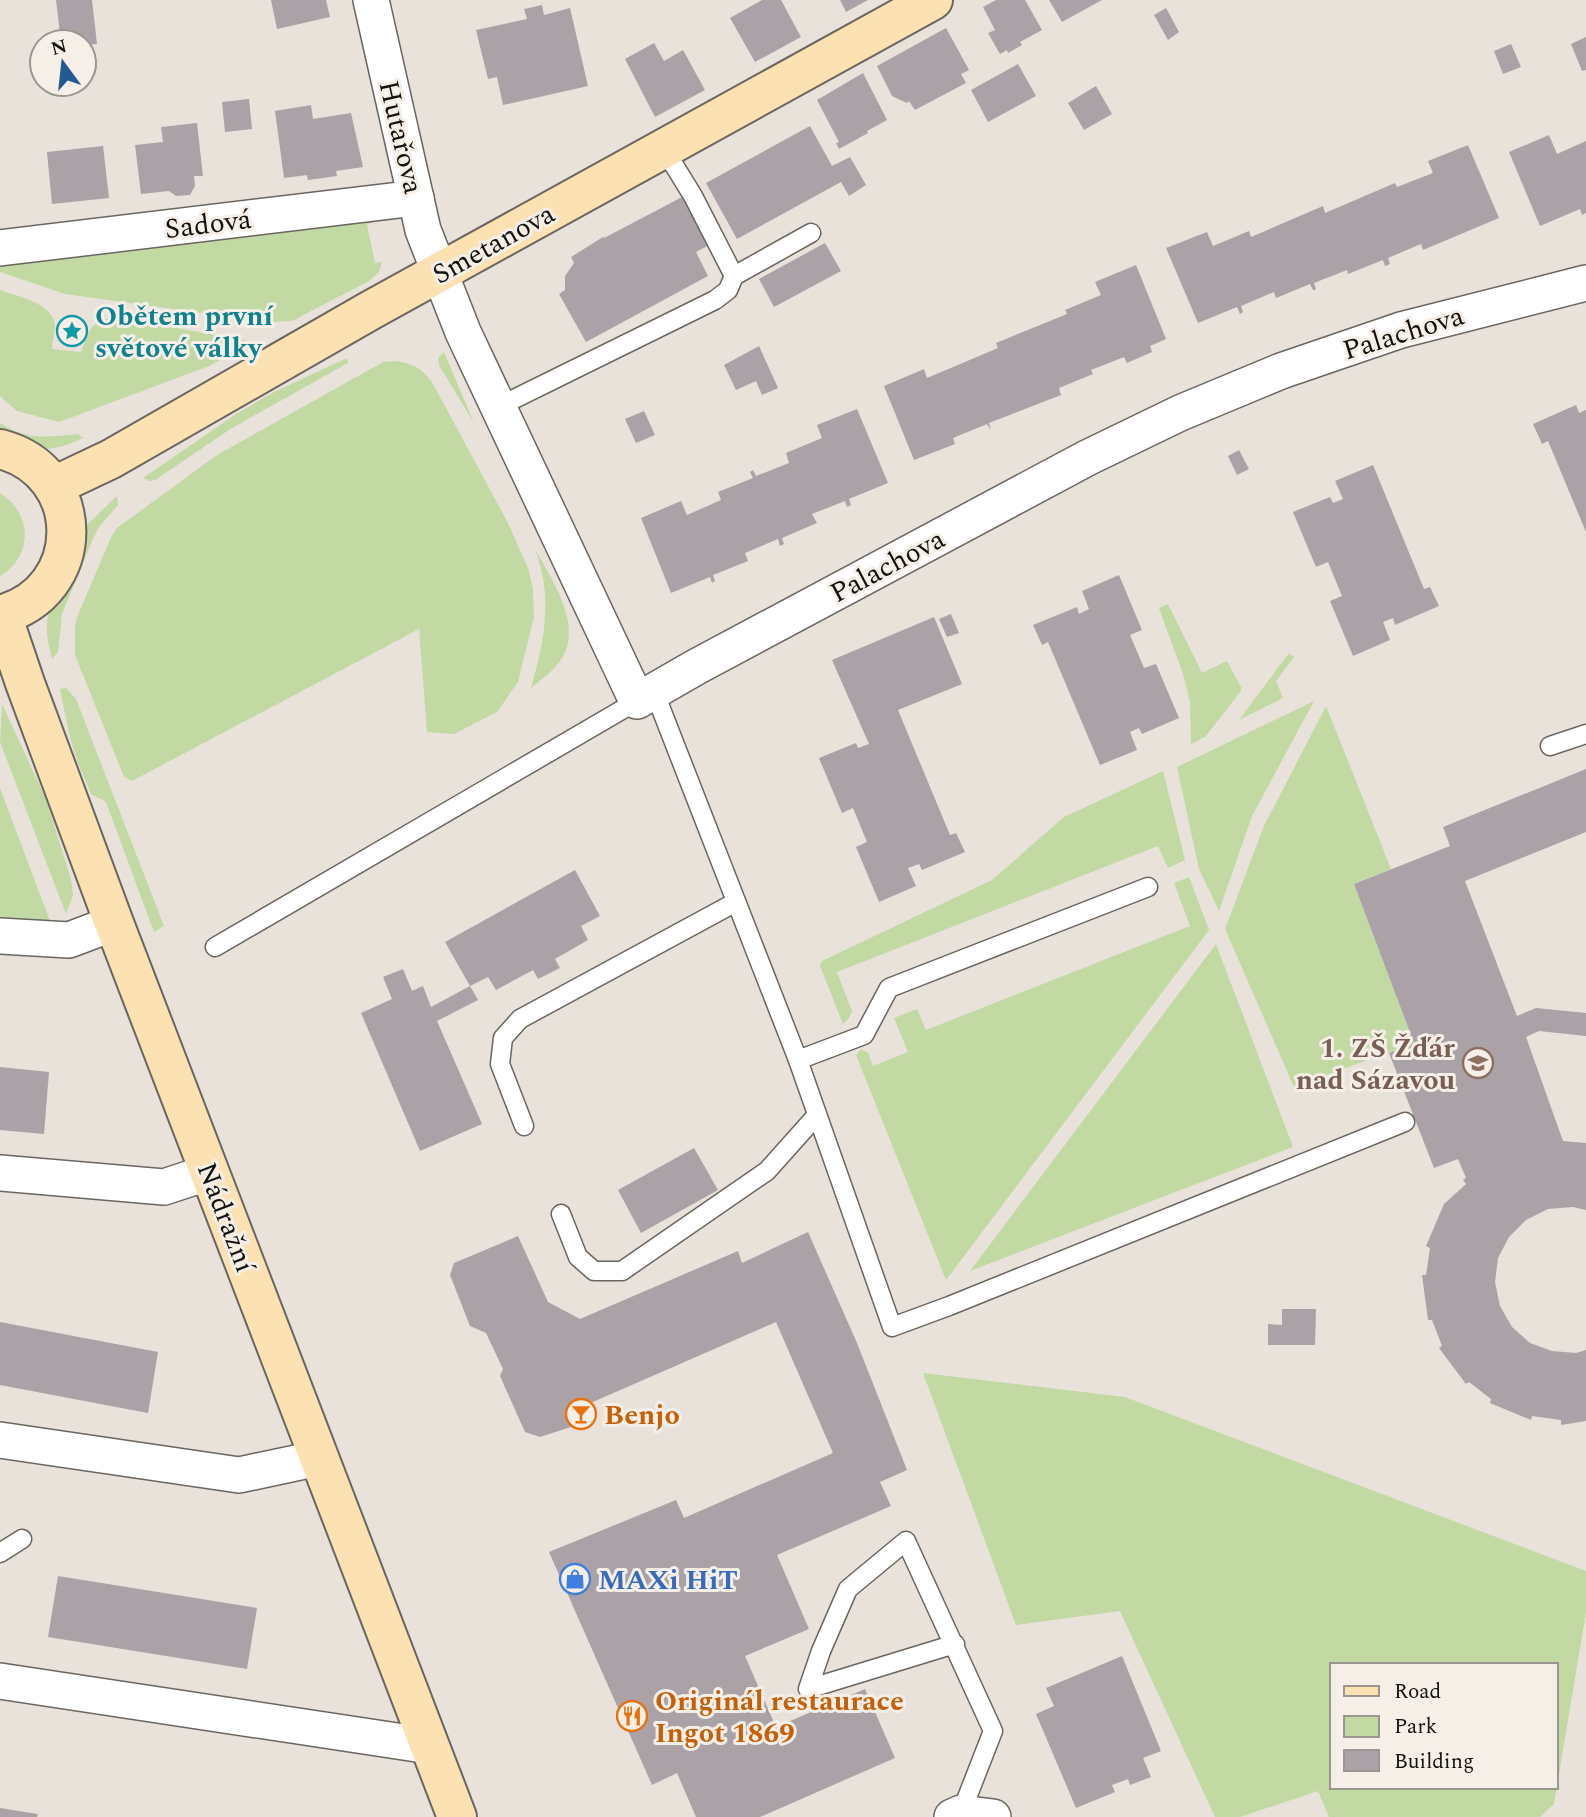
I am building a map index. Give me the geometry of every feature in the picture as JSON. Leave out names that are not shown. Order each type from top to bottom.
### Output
[{"type":"street","name":"Hutařova","points":[[371,0],[423,230],[439,273]]},
{"type":"street","name":"Smetanova","points":[[54,486],[111,459],[439,273],[933,0]]},
{"type":"street","name":"Sadová","points":[[0,248],[416,198]]},
{"type":"street","points":[[439,273],[498,407],[646,696]]},
{"type":"street","name":"Palachova","points":[[646,696],[1075,464],[1180,413],[1281,371],[1401,330],[1586,283]]},
{"type":"street","points":[[0,449],[29,460],[43,472],[54,486],[66,516],[66,548],[61,564],[48,584],[32,602],[1,615]]},
{"type":"street","name":"Nádražní","points":[[1,615],[114,923],[457,1817]]},
{"type":"street","points":[[0,936],[69,940],[114,923]]},
{"type":"street","points":[[0,1173],[164,1187],[209,1172]]},
{"type":"street","points":[[0,1440],[239,1475],[319,1458]]},
{"type":"street","points":[[0,1681],[430,1746]]},
{"type":"lane","points":[[664,149],[693,196],[734,276]]},
{"type":"lane","points":[[498,407],[715,300],[728,290],[734,276],[811,233]]},
{"type":"lane","points":[[215,947],[646,696],[736,902],[798,1060],[892,1327],[949,1307],[1405,1122]]},
{"type":"lane","points":[[1549,746],[1586,734]]},
{"type":"lane","points":[[798,1060],[864,1035],[889,988],[1148,887]]},
{"type":"lane","points":[[524,1126],[500,1064],[503,1038],[520,1019],[736,902]]},
{"type":"lane","points":[[561,1214],[578,1257],[594,1271],[622,1270],[767,1171],[817,1115]]},
{"type":"lane","points":[[0,1553],[22,1539]]},
{"type":"lane","points":[[955,1644],[808,1689],[848,1589],[906,1541],[955,1644],[993,1731],[969,1816]]},
{"type":"green space","points":[[371,212],[373,222],[367,225],[375,263],[382,262],[379,272],[369,281],[292,321],[267,322],[65,294],[0,272],[0,256]]},
{"type":"green space","points":[[0,290],[34,302],[48,311],[55,326],[52,349],[81,352],[95,324],[116,317],[254,342],[209,366],[59,422],[17,411],[0,396]]},
{"type":"green space","points":[[444,352],[474,423],[439,365],[438,358]]},
{"type":"green space","points":[[347,358],[348,363],[232,428],[155,480],[143,478],[236,414],[274,392]]},
{"type":"green space","points":[[396,361],[417,367],[432,382],[508,523],[528,568],[533,589],[534,617],[518,682],[497,712],[454,734],[427,732],[419,629],[132,781],[124,777],[75,655],[75,625],[78,615],[112,535],[117,528],[217,455],[383,362]]},
{"type":"green space","points":[[0,423],[29,435],[47,437],[78,434],[83,438],[60,447],[33,448],[0,439]]},
{"type":"green space","points":[[0,493],[11,501],[18,512],[25,535],[19,557],[11,568],[0,576]]},
{"type":"green space","points":[[117,496],[118,505],[99,527],[62,614],[58,652],[52,659],[47,632],[51,606],[87,525]]},
{"type":"green space","points":[[535,549],[561,599],[569,627],[569,640],[559,663],[531,688],[545,618],[544,584]]},
{"type":"green space","points":[[1168,604],[1202,673],[1227,661],[1241,687],[1241,691],[1205,737],[1191,744],[1190,702],[1183,674],[1159,608]]},
{"type":"green space","points":[[1289,653],[1294,657],[1276,681],[1283,698],[1239,720]]},
{"type":"green space","points":[[66,688],[76,699],[164,926],[154,932],[106,802],[91,794],[78,763],[60,689]]},
{"type":"green space","points":[[1314,701],[1252,816],[1219,911],[1199,869],[1177,767]]},
{"type":"green space","points":[[2,704],[46,799],[71,879],[73,895],[66,914],[0,742]]},
{"type":"green space","points":[[1326,706],[1391,869],[1354,884],[1414,1043],[1294,1087],[1225,929],[1264,826]]},
{"type":"green space","points":[[1163,771],[1185,860],[1168,868],[1158,846],[837,972],[852,1011],[843,1024],[820,966],[822,961],[992,880],[1064,817]]},
{"type":"green space","points":[[0,788],[53,929],[0,926]]},
{"type":"green space","points":[[1189,877],[1209,930],[946,1280],[856,1055],[861,1049],[868,1053],[873,1066],[908,1052],[894,1018],[917,1009],[926,1030],[1190,926],[1174,883]]},
{"type":"green space","points":[[1216,944],[1293,1147],[970,1271]]},
{"type":"green space","points":[[923,1373],[1125,1397],[1586,1571],[1586,1613],[1558,1780],[1558,1663],[1330,1663],[1330,1789],[1557,1789],[1554,1804],[1540,1817],[1329,1817],[1318,1791],[1240,1817],[1215,1817],[1120,1611],[1016,1625]]},
{"type":"building","points":[[56,0],[92,0],[95,28],[59,28]]},
{"type":"building","points":[[271,0],[326,0],[330,17],[277,29]]},
{"type":"building","points":[[762,0],[781,0],[801,37],[755,62],[730,18]]},
{"type":"building","points":[[840,0],[868,0],[846,12]]},
{"type":"building","points":[[996,0],[1025,0],[1042,30],[1020,42],[1022,45],[1008,53],[1007,50],[1000,54],[988,33],[995,30],[983,7]]},
{"type":"building","points":[[1049,0],[1102,0],[1062,22]]},
{"type":"building","points":[[542,5],[544,15],[570,8],[588,86],[503,105],[497,77],[488,79],[476,30],[527,19],[524,9]]},
{"type":"building","points":[[1166,8],[1179,32],[1168,40],[1154,15]]},
{"type":"building","points":[[946,28],[969,70],[961,74],[966,83],[915,110],[909,101],[907,103],[892,96],[877,66]]},
{"type":"building","points":[[1586,37],[1586,70],[1582,71],[1571,44]]},
{"type":"building","points":[[654,43],[664,61],[683,50],[705,90],[655,117],[625,59]]},
{"type":"building","points":[[1511,44],[1521,67],[1503,74],[1494,51]]},
{"type":"building","points":[[1018,64],[1036,96],[988,122],[971,90]]},
{"type":"building","points":[[863,73],[887,120],[839,149],[836,143],[839,142],[817,100]]},
{"type":"building","points":[[1096,86],[1112,114],[1084,130],[1068,103]]},
{"type":"building","points":[[249,99],[252,129],[225,132],[222,102]]},
{"type":"building","points":[[311,105],[313,119],[351,113],[363,167],[336,171],[337,176],[308,180],[307,175],[284,178],[275,111]]},
{"type":"building","points":[[197,123],[203,176],[194,176],[195,186],[190,195],[176,196],[169,191],[141,194],[135,145],[163,142],[161,127]]},
{"type":"building","points":[[810,126],[832,166],[850,157],[866,185],[849,196],[841,182],[737,239],[706,183]]},
{"type":"building","points":[[1549,135],[1557,154],[1586,141],[1586,213],[1582,215],[1580,209],[1540,226],[1509,152]]},
{"type":"building","points":[[1468,145],[1499,218],[1423,250],[1421,244],[1388,258],[1388,265],[1385,266],[1383,260],[1348,274],[1347,270],[1314,283],[1315,290],[1310,284],[1276,298],[1274,292],[1241,306],[1243,312],[1240,314],[1237,307],[1198,323],[1166,248],[1207,232],[1213,246],[1249,231],[1251,237],[1323,206],[1325,213],[1395,183],[1397,187],[1433,173],[1428,161]]},
{"type":"building","points":[[103,146],[109,198],[52,204],[47,152]]},
{"type":"building","points":[[684,196],[711,244],[696,252],[708,276],[586,342],[559,294],[565,290],[565,276],[574,263],[571,257],[603,237]]},
{"type":"building","points":[[825,243],[841,271],[774,307],[759,279]]},
{"type":"building","points":[[1136,265],[1166,339],[1150,346],[1152,352],[1127,363],[1124,357],[1091,370],[1093,374],[1059,388],[1061,395],[989,423],[991,430],[987,424],[953,438],[955,444],[914,460],[884,386],[924,369],[927,378],[998,348],[996,343],[1067,314],[1065,310],[1101,295],[1095,282]]},
{"type":"building","points":[[759,346],[778,388],[762,395],[756,381],[736,390],[724,365]]},
{"type":"building","points":[[1576,405],[1579,413],[1586,410],[1586,532],[1548,441],[1542,444],[1533,424]]},
{"type":"building","points":[[857,409],[888,483],[849,499],[851,505],[847,507],[845,501],[812,514],[817,523],[782,538],[784,544],[780,546],[778,539],[745,553],[748,561],[713,575],[715,581],[712,583],[710,577],[671,593],[641,518],[681,501],[687,515],[721,500],[718,492],[753,478],[750,472],[753,470],[756,476],[789,463],[786,453],[822,438],[817,425]]},
{"type":"building","points":[[644,411],[655,435],[636,443],[625,419]]},
{"type":"building","points":[[1239,450],[1249,469],[1237,475],[1228,456]]},
{"type":"building","points":[[1373,465],[1424,589],[1430,587],[1439,606],[1395,625],[1393,618],[1383,622],[1390,640],[1353,656],[1330,601],[1342,596],[1328,562],[1316,567],[1293,512],[1330,497],[1333,503],[1343,499],[1335,481]]},
{"type":"building","points":[[1119,575],[1142,630],[1130,635],[1144,668],[1156,664],[1179,718],[1142,734],[1139,728],[1130,732],[1137,750],[1100,765],[1048,642],[1042,645],[1033,625],[1077,607],[1079,614],[1089,609],[1082,591]]},
{"type":"building","points":[[951,614],[959,633],[947,637],[939,619]]},
{"type":"building","points":[[934,617],[962,684],[898,710],[950,835],[956,833],[965,852],[922,870],[919,864],[908,868],[916,886],[879,902],[856,847],[867,842],[853,808],[842,813],[819,758],[856,743],[858,748],[869,744],[832,660]]},
{"type":"building","points":[[1586,769],[1586,832],[1465,881],[1517,1016],[1536,1008],[1586,1013],[1586,1036],[1539,1031],[1526,1037],[1563,1141],[1586,1143],[1586,1210],[1573,1207],[1548,1209],[1526,1220],[1509,1237],[1498,1258],[1495,1282],[1500,1306],[1512,1327],[1530,1343],[1552,1351],[1576,1353],[1586,1350],[1586,1421],[1561,1425],[1561,1420],[1532,1416],[1531,1420],[1490,1403],[1491,1399],[1469,1382],[1466,1384],[1439,1348],[1442,1346],[1432,1320],[1428,1320],[1422,1275],[1426,1275],[1430,1248],[1426,1246],[1444,1204],[1466,1184],[1463,1180],[1466,1178],[1458,1159],[1434,1168],[1389,1053],[1414,1043],[1354,884],[1450,846],[1443,827]]},
{"type":"building","points":[[575,870],[600,916],[581,926],[588,940],[555,959],[560,968],[538,979],[533,970],[496,990],[488,977],[470,986],[445,942]]},
{"type":"building","points":[[403,969],[412,991],[423,986],[431,1007],[470,986],[478,1000],[437,1021],[482,1124],[420,1151],[361,1013],[392,999],[383,977]]},
{"type":"building","points":[[0,1067],[49,1072],[44,1134],[0,1130]]},
{"type":"building","points":[[694,1148],[718,1190],[641,1233],[618,1190]]},
{"type":"building","points":[[808,1232],[857,1343],[907,1470],[880,1482],[891,1506],[777,1555],[809,1629],[745,1656],[776,1727],[865,1689],[895,1758],[760,1817],[696,1817],[677,1773],[652,1785],[549,1552],[676,1500],[684,1518],[833,1453],[776,1322],[586,1405],[574,1426],[540,1437],[525,1432],[500,1376],[503,1369],[486,1333],[470,1326],[450,1275],[454,1263],[518,1236],[548,1302],[580,1319],[738,1251],[742,1263]]},
{"type":"building","points":[[1282,1309],[1316,1309],[1315,1345],[1268,1345],[1268,1324],[1282,1325]]},
{"type":"building","points":[[0,1322],[158,1352],[148,1413],[0,1385]]},
{"type":"building","points":[[58,1576],[257,1608],[247,1669],[48,1637]]},
{"type":"building","points":[[1122,1656],[1161,1751],[1143,1758],[1151,1777],[1130,1785],[1128,1779],[1112,1785],[1115,1792],[1076,1808],[1036,1714],[1054,1706],[1046,1688]]},
{"type":"building","points":[[0,1808],[38,1814],[37,1817],[0,1817]]},
{"type":"place","name":"Obětem první světové války","points":[[72,331]]},
{"type":"place","name":"1. ZŠ Žďár nad Sázavou","points":[[1478,1063]]},
{"type":"place","name":"Benjo","points":[[581,1414]]},
{"type":"place","name":"MAXi HiT","points":[[575,1579]]},
{"type":"place","name":"Originál restaurace Ingot 1869","points":[[632,1716]]}]
